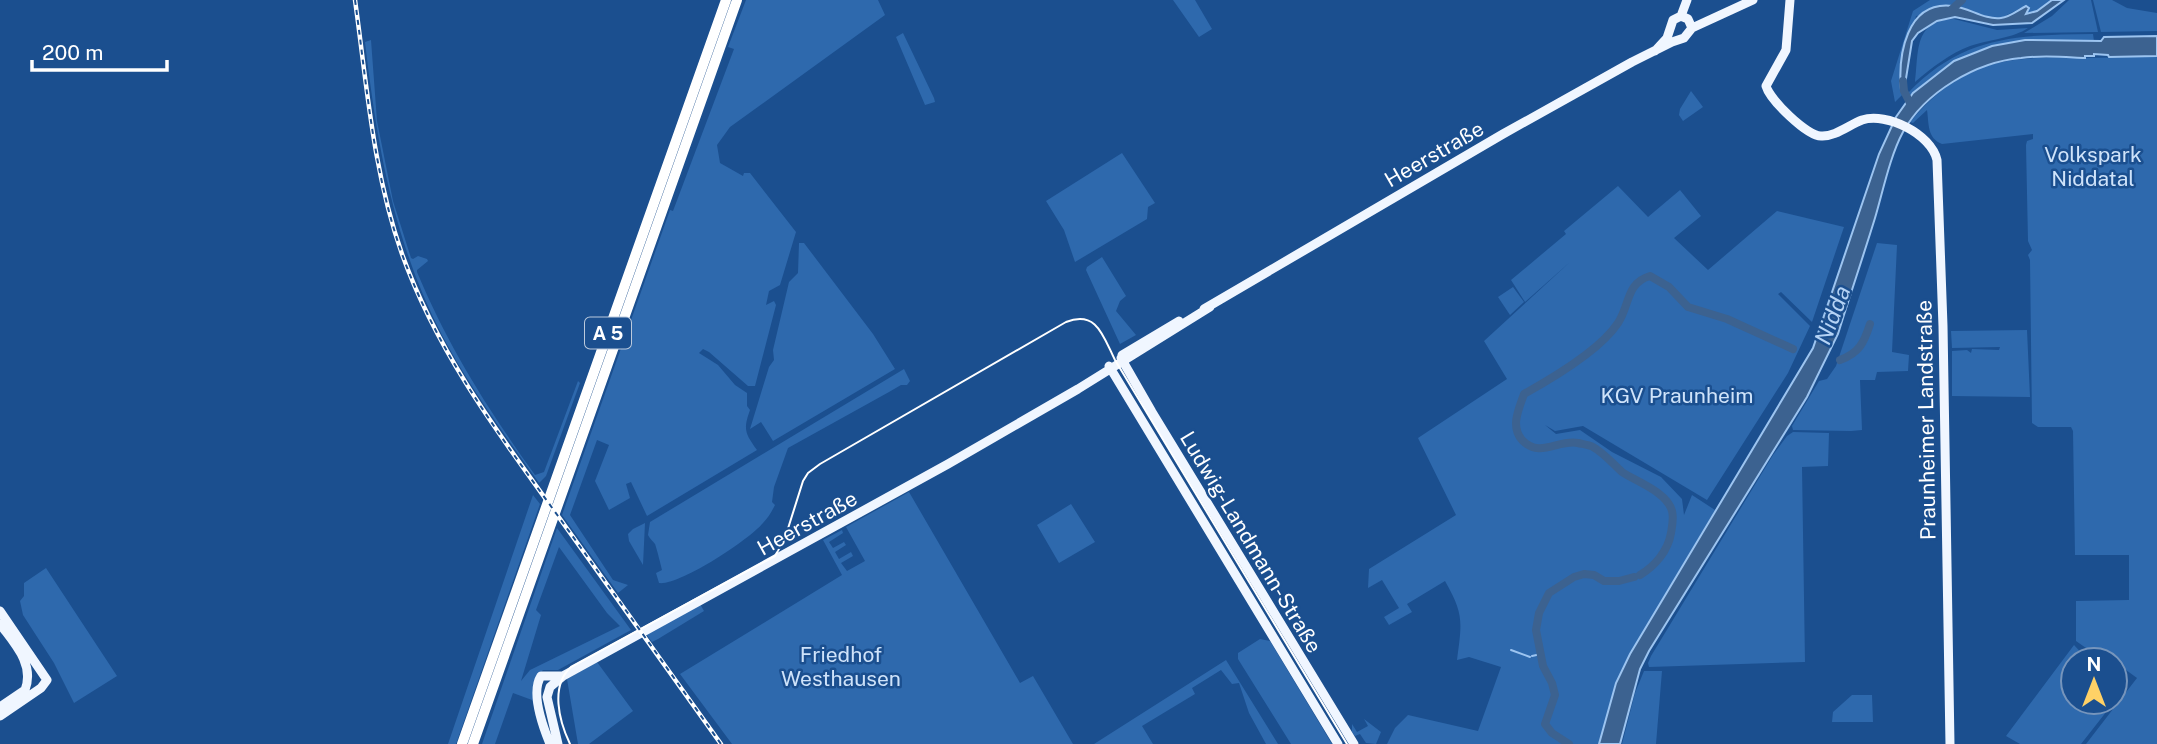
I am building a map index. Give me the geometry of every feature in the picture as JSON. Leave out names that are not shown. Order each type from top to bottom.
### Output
[{"type":"highway","name":"A 5","points":[[462,744],[726,0]]},
{"type":"highway","name":"A 5","points":[[473,744],[737,0]]},
{"type":"main road","points":[[1655,51],[1670,33],[1673,20],[1681,16],[1687,0]]},
{"type":"main road","points":[[1670,33],[1679,39],[1688,36],[1692,28],[1753,0]]},
{"type":"main road","name":"Praunheimer Landstraße","points":[[1790,0],[1787,44],[1766,86],[1771,97],[1806,130],[1820,136],[1832,134],[1866,119],[1889,122],[1912,130],[1924,137],[1933,148],[1938,165],[1950,744]]},
{"type":"main road","points":[[1681,16],[1688,19],[1692,28]]},
{"type":"main road","name":"Heerstraße","points":[[550,744],[537,684],[541,676],[563,676],[838,526],[1065,396],[1122,358],[1507,131],[1679,39]]},
{"type":"main road","name":"Ludwig-Landmann-Straße","points":[[1122,358],[1354,744]]},
{"type":"main road","name":"Ludwig-Landmann-Straße","points":[[1110,366],[1338,744]]},
{"type":"main road","points":[[0,611],[47,680],[41,688],[0,716]]},
{"type":"main road","points":[[0,624],[24,658],[29,674],[25,690],[0,707]]},
{"type":"main road","points":[[558,744],[547,698],[550,687],[563,676]]},
{"type":"green space","points":[[746,0],[878,0],[885,15],[730,127],[717,145],[720,163],[743,176],[744,173],[750,173],[796,232],[780,285],[769,291],[766,305],[774,301],[776,305],[755,386],[748,386],[709,352],[703,349],[699,353],[718,365],[735,385],[747,393],[747,406],[750,410],[746,431],[757,450],[647,516],[631,482],[626,484],[630,498],[609,510],[595,481],[609,445],[597,440],[570,515],[613,580],[628,585],[618,593],[562,515],[670,210],[673,211],[734,49],[728,47]]},
{"type":"green space","points":[[1173,0],[1195,0],[1212,29],[1199,37]]},
{"type":"green space","points":[[1930,0],[2052,0],[2037,11],[2026,14],[2027,10],[2023,7],[2001,18],[1988,18],[1961,8],[1916,16],[1900,79],[1901,91],[1905,92],[1895,102],[1891,81],[1913,11]]},
{"type":"green space","points":[[2069,0],[2091,0],[2098,32],[2024,33],[2052,16]]},
{"type":"green space","points":[[2093,0],[2112,0],[2127,8],[2157,13],[2157,31],[2101,32]]},
{"type":"green space","points":[[1954,19],[1997,30],[2028,28],[1963,49],[1941,61],[1915,82],[1918,50],[1925,32],[1931,25]]},
{"type":"green space","points":[[903,33],[935,102],[925,105],[896,37]]},
{"type":"green space","points":[[2093,34],[2094,41],[2032,41],[1993,46],[1974,52],[1937,73],[1909,99],[1908,93],[1929,74],[1950,59],[1971,49],[2016,38]]},
{"type":"green space","points":[[371,40],[377,121],[393,201],[411,258],[418,256],[427,259],[417,272],[442,326],[485,401],[535,475],[544,472],[578,381],[580,383],[546,476],[539,483],[464,374],[442,335],[411,265],[390,193],[375,118],[365,42]]},
{"type":"green space","name":"Volkspark Niddatal","points":[[2157,56],[2157,744],[2086,744],[2108,716],[2129,716],[2129,688],[2137,678],[2129,672],[2129,646],[2083,646],[2076,641],[2076,601],[2129,600],[2129,555],[2075,555],[2073,431],[2071,427],[2038,427],[2032,423],[2028,255],[2032,250],[2028,241],[2026,145],[2027,141],[2033,139],[2033,134],[1942,144],[1931,134],[1927,110],[1913,123],[1910,122],[1947,86],[1984,67],[2026,59]]},
{"type":"green space","points":[[1691,91],[1703,107],[1683,121],[1679,115],[1680,109]]},
{"type":"green space","points":[[1122,153],[1155,203],[1148,207],[1147,219],[1075,262],[1064,230],[1046,201]]},
{"type":"green space","name":"KGV Praunheim","points":[[1618,186],[1648,217],[1680,190],[1701,216],[1674,238],[1708,270],[1777,211],[1844,227],[1812,322],[1781,292],[1778,294],[1810,326],[1788,373],[1707,500],[1583,426],[1555,431],[1545,425],[1556,434],[1580,430],[1612,452],[1661,477],[1682,499],[1684,515],[1692,495],[1715,510],[1630,654],[1616,683],[1599,744],[1387,744],[1395,728],[1408,715],[1478,731],[1501,667],[1469,657],[1457,660],[1460,619],[1456,602],[1445,581],[1407,604],[1412,612],[1389,625],[1384,617],[1399,608],[1382,580],[1368,588],[1369,569],[1456,515],[1418,438],[1507,379],[1484,341],[1570,262],[1525,302],[1511,280]]},
{"type":"green space","points":[[799,243],[804,243],[873,334],[895,369],[773,441],[761,422],[750,429],[769,367],[774,360],[773,350],[789,282],[798,273]]},
{"type":"green space","points":[[1877,243],[1897,245],[1892,352],[1909,355],[1908,371],[1877,372],[1875,380],[1860,380],[1862,430],[1793,430],[1792,426],[1819,381],[1827,379],[1836,366]]},
{"type":"green space","points":[[1102,257],[1126,296],[1120,301],[1116,311],[1136,335],[1120,344],[1086,270]]},
{"type":"green space","points":[[1513,287],[1524,302],[1510,315],[1498,297]]},
{"type":"green space","points":[[2027,330],[2030,397],[1952,396],[1952,351],[1967,350],[1971,353],[1972,349],[1999,350],[2000,347],[1952,348],[1951,331]]},
{"type":"green space","points":[[904,369],[910,381],[907,385],[901,385],[788,448],[774,487],[772,502],[775,505],[767,519],[755,531],[697,570],[669,582],[659,583],[656,573],[662,570],[655,544],[648,535],[650,522]]},
{"type":"green space","points":[[1793,432],[1829,433],[1828,466],[1802,467],[1805,662],[1649,667],[1651,656],[1773,455]]},
{"type":"green space","name":"Friedhof Westhausen","points":[[909,492],[1020,683],[1033,676],[1073,744],[732,744],[680,674],[842,575],[823,540],[842,530],[843,533],[829,542],[833,548],[844,542],[846,545],[835,552],[839,559],[851,552],[853,556],[841,563],[847,571],[865,561],[846,527]]},
{"type":"green space","points":[[533,495],[540,504],[456,744],[448,744]]},
{"type":"green space","points":[[1071,504],[1095,542],[1059,563],[1037,525]]},
{"type":"green space","points":[[645,523],[643,565],[629,541],[628,534]]},
{"type":"green space","points":[[557,528],[631,630],[558,670],[543,670],[537,676],[546,744],[532,700],[513,693],[495,744],[482,744]],"holes":[[[559,547],[607,613],[620,626],[530,670],[521,681],[541,615],[536,610]]]},
{"type":"green space","points":[[46,568],[117,676],[74,703],[54,663],[23,615],[20,601],[24,596],[24,583]]},
{"type":"green space","points":[[700,604],[704,611],[658,639],[652,642],[646,634]]},
{"type":"green space","points":[[1260,639],[1270,641],[1332,744],[1291,744],[1238,659],[1238,653]]},
{"type":"green space","points":[[1226,660],[1278,744],[1266,744],[1249,713],[1239,683],[1232,684],[1221,670],[1192,688],[1195,694],[1142,726],[1153,744],[1094,744]]},
{"type":"green space","points":[[597,662],[633,711],[589,744],[578,744],[567,679]]},
{"type":"green space","points":[[2059,665],[2059,716],[2103,716],[2081,744],[2020,744],[2006,736]]},
{"type":"green space","points":[[1644,671],[1662,671],[1656,744],[1622,744],[1635,693]]},
{"type":"green space","points":[[1852,695],[1872,695],[1873,722],[1832,722],[1833,712]]},
{"type":"green space","points":[[1364,719],[1381,732],[1376,744],[1366,743],[1360,734],[1355,736],[1352,732],[1352,724],[1357,732],[1368,726]]},
{"type":"water","points":[[2052,0],[2064,0],[2032,23],[1993,25],[1955,17],[1937,21],[1918,33],[1912,41],[1904,91],[1901,90],[1901,62],[1908,33],[1915,21],[1925,12],[1937,6],[1953,6],[2001,18],[2026,6],[2029,8],[2026,14],[2037,11]]},
{"type":"water","name":"Nidda","points":[[2157,36],[2157,56],[2109,57],[2094,54],[2085,58],[2053,56],[2004,61],[1953,82],[1924,104],[1903,132],[1894,152],[1838,334],[1807,397],[1649,651],[1640,669],[1620,744],[1599,744],[1616,683],[1630,654],[1813,348],[1879,154],[1896,117],[1913,93],[1954,61],[1992,46],[2025,40],[2101,41],[2104,37]]},
{"type":"waterway","points":[[1949,12],[1962,0]]},
{"type":"waterway","points":[[1903,81],[1904,91],[1912,107]]},
{"type":"waterway","points":[[1640,575],[1656,563],[1667,546],[1673,519],[1669,504],[1651,488],[1622,472],[1592,446],[1571,443],[1536,448],[1522,440],[1518,435],[1516,423],[1524,394],[1561,372],[1600,343],[1618,323],[1632,289],[1642,279],[1650,276],[1669,287],[1688,307],[1727,319],[1793,349]]},
{"type":"waterway","points":[[1840,360],[1860,346],[1870,324]]},
{"type":"waterway","points":[[1569,744],[1552,733],[1545,724],[1555,695],[1543,666],[1536,630],[1539,613],[1549,593],[1574,577],[1594,575],[1604,581],[1634,577]]},
{"type":"waterway","points":[[1511,650],[1530,657]]},
{"type":"waterway","points":[[1532,656],[1541,654]]},
{"type":"tram line","points":[[570,744],[558,704],[560,684],[571,667],[775,556],[785,538],[803,481],[808,473],[820,464],[1066,322],[1077,319],[1092,322],[1102,334],[1115,360],[1347,744]]},
{"type":"railway","points":[[355,0],[372,128],[384,192],[402,254],[433,325],[471,391],[513,454],[721,744]]}]
